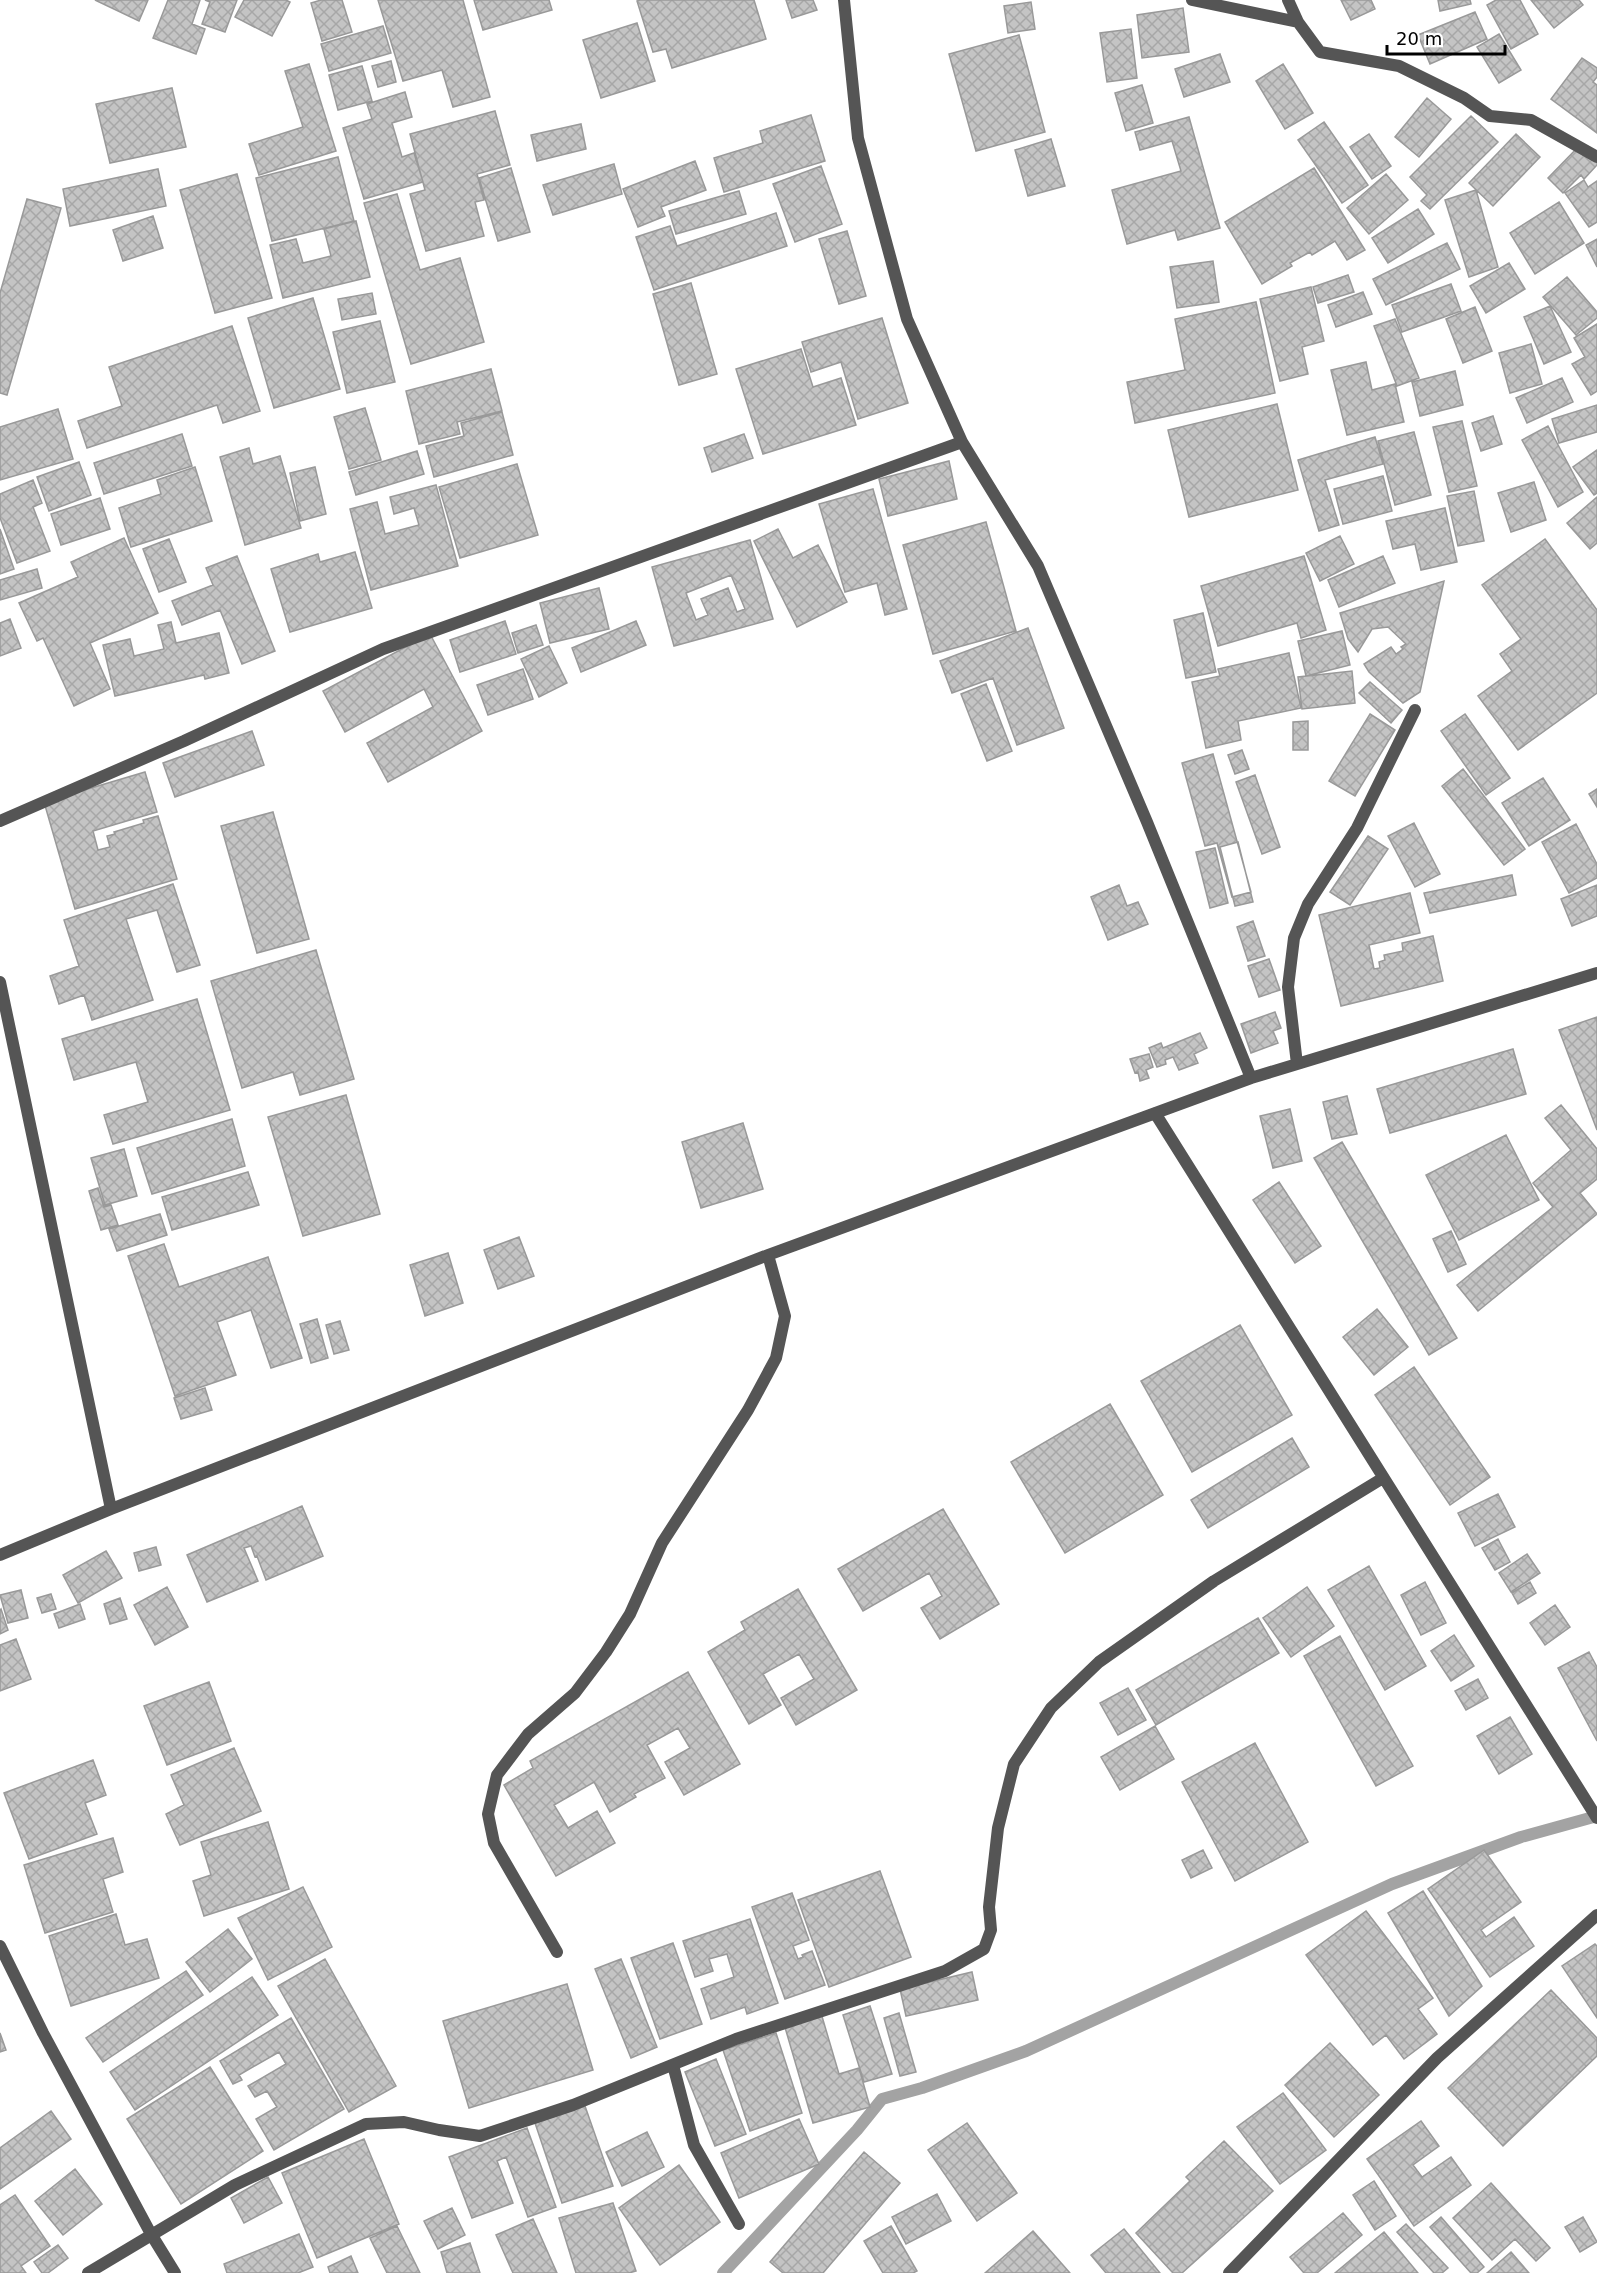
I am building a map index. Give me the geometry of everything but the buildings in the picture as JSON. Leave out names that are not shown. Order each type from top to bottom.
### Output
[{"type":"street","points":[[844,0],[858,138],[907,319],[962,442],[1038,566],[1147,822],[1251,1078]]},
{"type":"street","points":[[1192,0],[1298,22]]},
{"type":"street","points":[[1288,0],[1298,22],[1320,52],[1399,66],[1464,98],[1490,116],[1530,120],[1597,157]]},
{"type":"street","points":[[0,821],[184,741],[383,649],[962,442]]},
{"type":"street","points":[[1297,1064],[1288,987],[1294,938],[1308,904],[1357,828],[1415,710]]},
{"type":"street","points":[[0,1555],[111,1509],[768,1255],[1251,1078],[1597,973]]},
{"type":"street","points":[[0,982],[111,1509]]},
{"type":"street","points":[[1155,1113],[1597,1818]]},
{"type":"street","points":[[557,1952],[494,1843],[488,1814],[497,1775],[528,1734],[575,1693],[606,1652],[630,1614],[662,1543],[748,1410],[776,1358],[785,1316],[768,1255]]},
{"type":"street","points":[[88,2273],[235,2185],[366,2124],[404,2122],[480,2136],[573,2105],[736,2039],[945,1971],[984,1949],[992,1930],[989,1907],[998,1828],[1014,1764],[1051,1708],[1099,1662],[1214,1581],[1383,1478]]},
{"type":"street","points":[[1229,2273],[1437,2058],[1597,1915]]},
{"type":"street","points":[[0,1946],[43,2034],[151,2234],[175,2273]]},
{"type":"street","points":[[674,2065],[694,2145],[739,2224]]},
{"type":"waterway","points":[[723,2273],[857,2130],[882,2099],[922,2088],[1026,2051],[1392,1884],[1521,1837],[1597,1816]]}]
